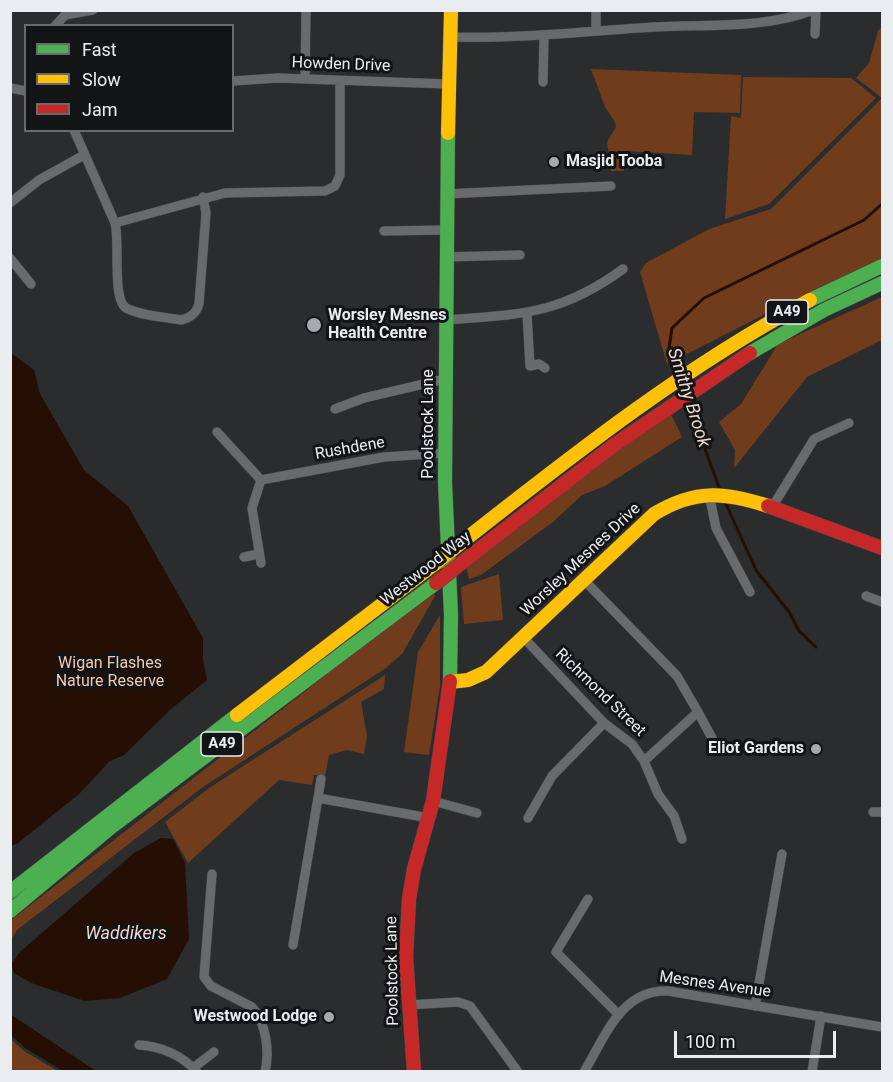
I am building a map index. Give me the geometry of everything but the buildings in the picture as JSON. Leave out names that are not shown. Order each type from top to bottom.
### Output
[{"type":"main road","name":"Poolstock Lane","points":[[414,1071],[408,1005],[406,931],[414,869],[433,801],[450,682],[451,615],[445,453],[447,320],[445,230],[451,10]]},
{"type":"main road","name":"Westwood Way","points":[[10,892],[104,816],[664,387],[697,365],[813,298],[882,266]]},
{"type":"main road","name":"Westwood Way","points":[[10,911],[110,828],[464,561],[670,402],[793,327],[882,283]]},
{"type":"main road","points":[[718,495],[771,509],[882,548]]},
{"type":"main road","name":"Worsley Mesnes Drive","points":[[450,682],[468,680],[486,672],[654,514],[674,502],[718,495]]},
{"type":"street","points":[[57,24],[65,15],[93,10]]},
{"type":"street","points":[[305,79],[306,10]]},
{"type":"street","points":[[596,10],[596,30]]},
{"type":"street","points":[[450,38],[544,36],[596,30],[779,19],[815,10],[815,34]]},
{"type":"street","points":[[543,82],[544,36]]},
{"type":"street","name":"Howden Drive","points":[[234,81],[305,79],[448,84]]},
{"type":"street","points":[[115,223],[203,197],[248,191],[325,191],[335,186],[340,175],[340,82]]},
{"type":"street","points":[[75,132],[115,223],[119,250],[118,292],[122,304],[133,310],[181,320],[195,313],[199,304],[206,213],[203,197]]},
{"type":"street","points":[[10,203],[54,170],[84,155]]},
{"type":"street","points":[[446,194],[611,186]]},
{"type":"street","points":[[384,231],[445,230]]},
{"type":"street","points":[[446,257],[520,255]]},
{"type":"street","points":[[10,258],[31,284]]},
{"type":"street","points":[[447,320],[527,314],[561,305],[604,283],[623,269]]},
{"type":"street","points":[[527,314],[527,370],[539,364],[545,368]]},
{"type":"street","points":[[335,409],[364,398],[445,379]]},
{"type":"street","points":[[771,509],[814,439],[849,423]]},
{"type":"street","points":[[217,432],[261,480],[252,508],[260,559],[244,557]]},
{"type":"street","name":"Rushdene","points":[[261,480],[384,457],[445,453]]},
{"type":"street","points":[[718,495],[716,528],[750,592]]},
{"type":"street","points":[[634,532],[620,523],[636,510]]},
{"type":"street","points":[[584,580],[677,676],[712,738]]},
{"type":"street","points":[[866,596],[882,602]]},
{"type":"street","name":"Richmond Street","points":[[523,637],[604,723],[625,737],[644,761],[658,794],[677,823],[682,839]]},
{"type":"street","points":[[644,761],[698,712]]},
{"type":"street","points":[[528,818],[541,804],[552,776],[604,723]]},
{"type":"street","points":[[293,945],[321,779]]},
{"type":"street","points":[[318,798],[429,818]]},
{"type":"street","points":[[433,801],[477,813]]},
{"type":"street","points":[[755,1006],[782,854]]},
{"type":"street","points":[[212,874],[204,977],[211,986],[252,1007],[257,1013],[267,1045],[265,1071]]},
{"type":"street","points":[[588,899],[556,952],[619,1015]]},
{"type":"street","name":"Mesnes Avenue","points":[[584,1071],[628,1002],[637,996],[656,991],[882,1027]]},
{"type":"street","points":[[408,1005],[458,1002],[470,1006],[518,1071]]},
{"type":"street","points":[[812,1071],[821,1016]]},
{"type":"street","points":[[139,1045],[154,1043],[183,1059],[195,1070],[214,1052]]},
{"type":"shaded area","points":[[882,27],[882,98],[856,78],[869,63],[878,31]]},
{"type":"shaded area","points":[[591,69],[741,75],[740,113],[694,112],[692,155],[626,151],[624,171],[611,171],[607,142],[616,127],[605,107]]},
{"type":"shaded area","points":[[743,77],[851,78],[876,98],[769,204],[725,219],[731,116],[741,118]]},
{"type":"shaded area","points":[[882,98],[882,263],[789,302],[667,364],[640,272],[646,263],[709,229],[771,209]]},
{"type":"shaded area","points":[[882,297],[882,340],[807,377],[734,468],[735,450],[719,422],[741,404],[778,344]]},
{"type":"shaded area","points":[[669,410],[682,437],[605,486],[582,495],[553,522],[481,575],[469,579],[466,565]]},
{"type":"shaded area","points":[[499,574],[503,620],[464,624],[461,587]]},
{"type":"shaded area","points":[[434,591],[435,596],[402,654],[386,668],[203,787],[17,930],[11,940],[11,920]]},
{"type":"shaded area","points":[[440,615],[440,686],[429,755],[404,752],[418,652]]},
{"type":"shaded area","points":[[385,675],[384,689],[361,702],[367,736],[364,754],[347,750],[329,755],[325,776],[314,775],[312,785],[279,780],[188,863],[165,822],[209,788]]},
{"type":"shaded area","points":[[10,1038],[24,1051],[58,1071],[11,1071]]},
{"type":"water","name":"Wigan Flashes Nature Reserve","points":[[11,353],[34,370],[40,394],[84,470],[128,506],[203,638],[203,660],[207,680],[171,709],[124,755],[110,761],[79,794],[18,843],[11,846]]},
{"type":"water","name":"Waddikers","points":[[161,838],[173,839],[185,863],[189,939],[167,979],[120,998],[85,1001],[31,983],[14,973],[11,964],[20,952],[134,853]]},
{"type":"water","points":[[10,1014],[96,1071],[63,1071],[25,1048],[11,1035]]},
{"type":"waterway","name":"Smithy Brook","points":[[676,372],[669,348],[672,328],[704,298],[864,220],[882,204]]},
{"type":"waterway","name":"Smithy Brook","points":[[687,400],[720,490]]},
{"type":"waterway","name":"Smithy Brook","points":[[725,502],[756,570],[789,612],[799,631],[816,647]]},
{"type":"traffic: fast","points":[[448,133],[445,482],[451,615],[450,681]]},
{"type":"traffic: fast","points":[[810,300],[882,266]]},
{"type":"traffic: fast","points":[[750,353],[824,310],[882,283]]},
{"type":"traffic: fast","points":[[10,911],[110,828],[436,583]]},
{"type":"traffic: fast","points":[[10,892],[237,715]]},
{"type":"traffic: slow","points":[[448,133],[451,10]]},
{"type":"traffic: slow","points":[[462,542],[588,444],[674,383],[763,326],[810,300]]},
{"type":"traffic: slow","points":[[450,682],[468,680],[486,672],[654,514],[683,500],[710,495],[737,498],[768,506]]},
{"type":"traffic: slow","points":[[436,563],[462,542]]},
{"type":"traffic: slow","points":[[237,715],[436,563]]},
{"type":"traffic: jam","points":[[464,561],[614,445],[750,353]]},
{"type":"traffic: jam","points":[[768,506],[882,548]]},
{"type":"traffic: jam","points":[[436,583],[464,561]]},
{"type":"traffic: jam","points":[[414,1072],[406,957],[409,899],[414,869],[433,801],[450,681]]},
{"type":"place","name":"Masjid Tooba","points":[[554,162]]},
{"type":"place","name":"Worsley Mesnes Health Centre","points":[[314,325]]},
{"type":"place","name":"Eliot Gardens","points":[[816,749]]},
{"type":"place","name":"Westwood Lodge","points":[[329,1017]]}]
